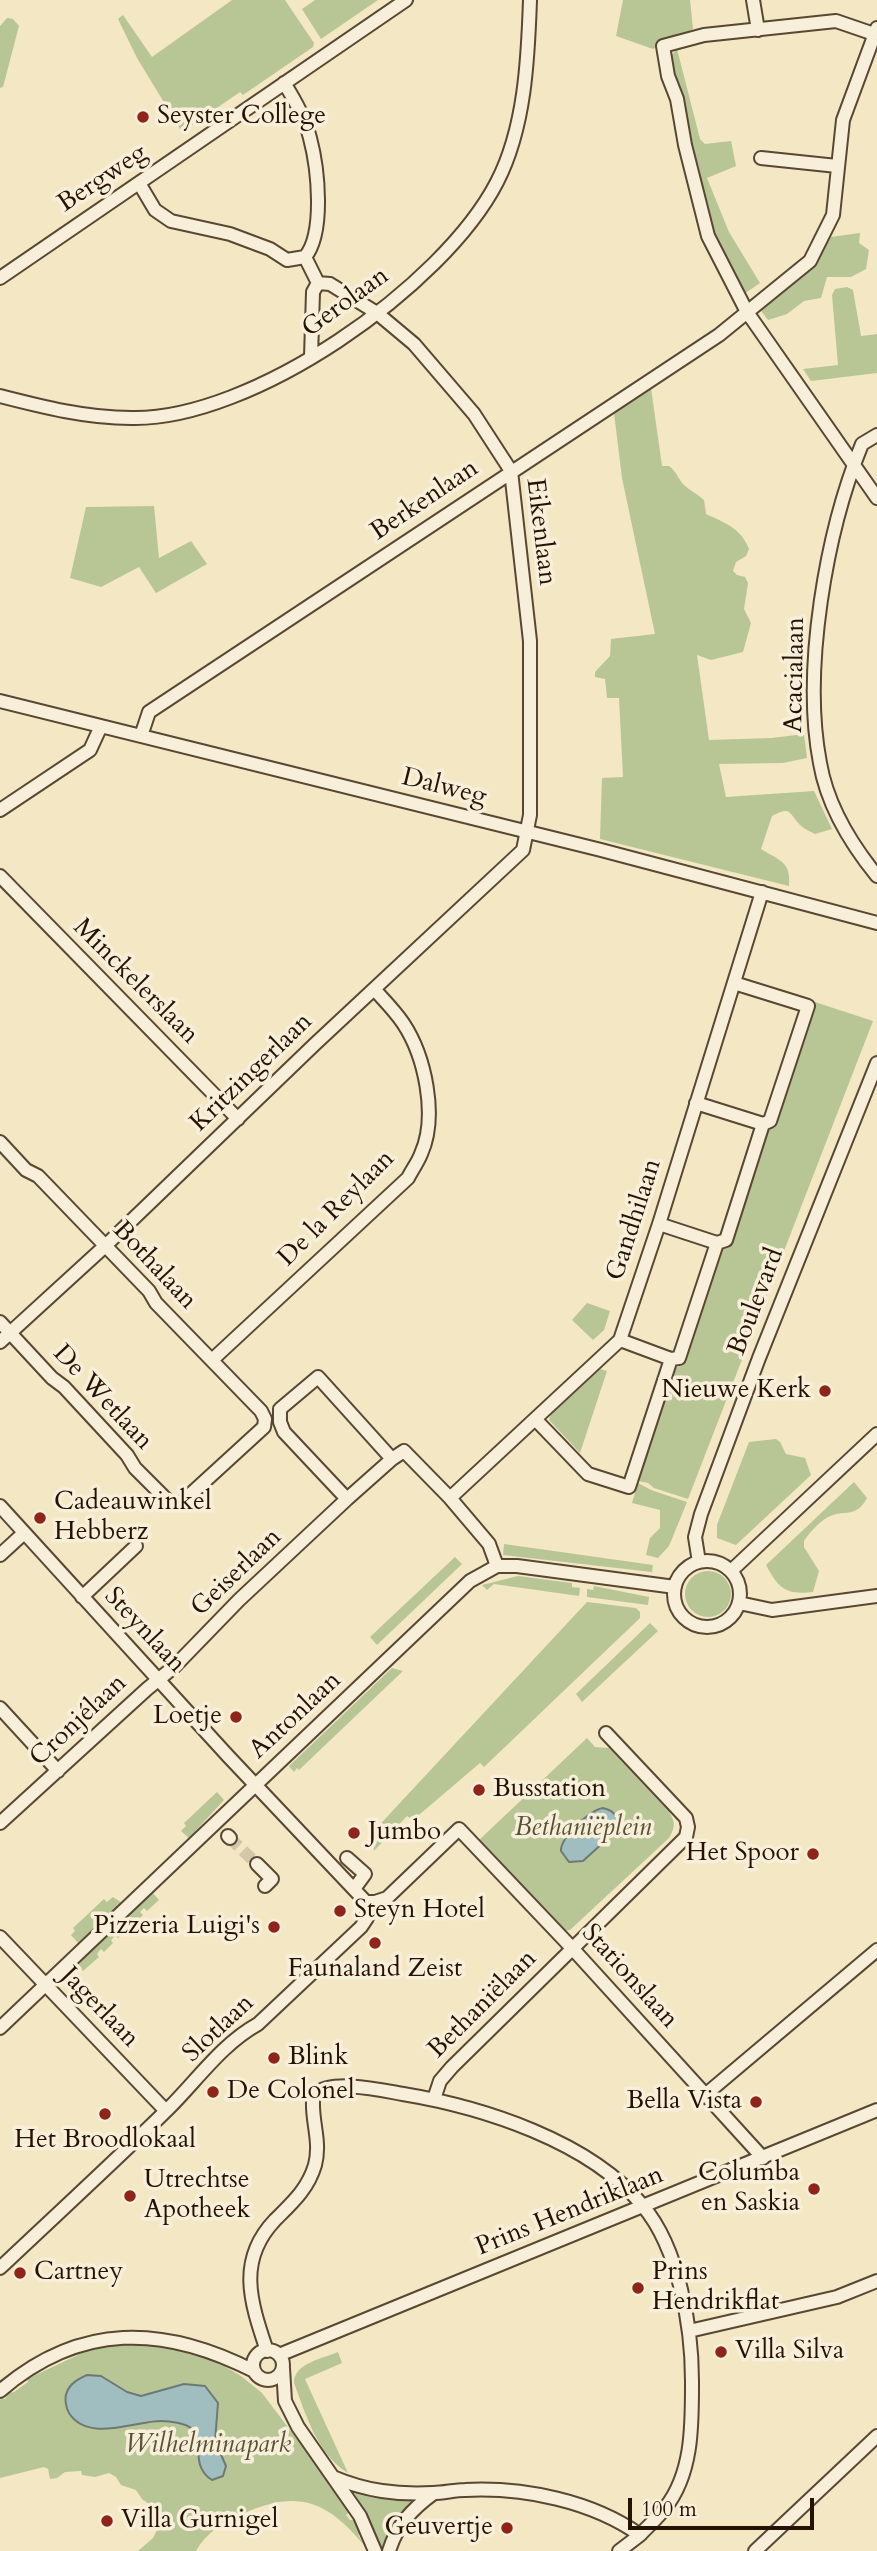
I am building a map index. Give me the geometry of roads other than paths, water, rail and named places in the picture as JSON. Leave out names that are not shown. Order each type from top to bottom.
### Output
[{"type":"street","name":"Bergweg","points":[[0,278],[406,0]]},
{"type":"street","name":"Gerolaan","points":[[0,396],[66,412],[132,419],[175,414],[218,402],[264,383],[311,357],[377,313],[454,244],[478,216],[498,180],[513,136],[520,104],[530,0]]},
{"type":"street","points":[[753,0],[758,30]]},
{"type":"street","points":[[876,31],[836,21],[704,34],[663,46],[708,236],[747,312],[877,498]]},
{"type":"street","name":"Berkenlaan","points":[[141,736],[149,712],[719,335],[810,261],[833,215],[842,120],[876,31]]},
{"type":"street","points":[[139,183],[155,210],[172,221],[230,234],[270,249],[287,260],[305,257],[312,249],[316,234],[317,188],[310,139],[303,118],[284,83]]},
{"type":"street","points":[[761,158],[837,166]]},
{"type":"street","points":[[305,257],[318,283],[313,292],[311,357]]},
{"type":"street","name":"Eikenlaan","points":[[318,283],[330,284],[377,313],[414,344],[474,414],[511,471],[530,641],[530,776],[527,832]]},
{"type":"street","name":"Acacialaan","points":[[877,435],[862,444],[838,519],[821,605],[814,670],[813,713],[820,765],[836,812],[877,876]]},
{"type":"street","name":"Dalweg","points":[[0,701],[527,832],[877,923]]},
{"type":"street","points":[[0,810],[90,750],[101,726]]},
{"type":"street","name":"Kritzingerlaan","points":[[0,1342],[523,850],[527,832]]},
{"type":"street","name":"Minckelerslaan","points":[[0,876],[238,1119]]},
{"type":"street","name":"Gandhilaan","points":[[450,1498],[620,1340],[659,1224],[762,892]]},
{"type":"street","points":[[696,1103],[764,1124],[770,1121],[808,1006],[734,983]]},
{"type":"street","name":"De la Reylaan","points":[[212,1360],[408,1178],[422,1152],[427,1126],[426,1076],[403,1023],[374,989]]},
{"type":"street","name":"Boulevard","points":[[699,1562],[695,1537],[701,1514],[764,1346],[877,1063]]},
{"type":"street","points":[[659,1224],[717,1243],[726,1240],[764,1124]]},
{"type":"street","name":"Bothalaan","points":[[0,1142],[26,1170],[38,1176],[261,1411],[265,1419],[264,1427]]},
{"type":"street","points":[[620,1340],[671,1359],[679,1358],[717,1243]]},
{"type":"street","name":"De Wetlaan","points":[[0,1322],[52,1378],[64,1387],[127,1455],[135,1468],[171,1504],[181,1503],[264,1427]]},
{"type":"street","points":[[536,1420],[588,1474],[629,1487],[671,1359]]},
{"type":"street","points":[[347,1499],[284,1432],[280,1422],[280,1409],[318,1377],[392,1459],[404,1451],[450,1498],[489,1544],[497,1566],[517,1566],[675,1587]]},
{"type":"street","points":[[731,1571],[877,1434]]},
{"type":"street","name":"Geiserlaan","points":[[158,1680],[239,1600],[392,1459]]},
{"type":"street","name":"Steynlaan","points":[[0,1506],[366,1902]]},
{"type":"street","points":[[0,1555],[24,1533]]},
{"type":"street","points":[[82,1597],[136,1546]]},
{"type":"street","points":[[699,1562],[716,1562],[731,1571],[739,1583],[739,1603],[734,1614],[724,1623],[712,1627],[697,1626],[680,1613],[674,1598],[675,1587],[683,1571],[699,1562]]},
{"type":"street","name":"Antonlaan","points":[[0,2028],[470,1581],[497,1566]]},
{"type":"street","points":[[739,1603],[772,1611],[877,1596]]},
{"type":"street","name":"Cronjélaan","points":[[0,1824],[158,1680]]},
{"type":"street","points":[[0,1707],[58,1771]]},
{"type":"street","points":[[572,1948],[685,1837],[688,1827],[686,1818],[606,1733]]},
{"type":"street","name":"Stationslaan","points":[[366,1902],[387,1898],[459,1829],[572,1948],[763,2158]]},
{"type":"street","points":[[347,1858],[365,1874],[354,1889]]},
{"type":"street","points":[[257,1864],[272,1880],[265,1886]]},
{"type":"street","name":"Slotlaan","points":[[0,2268],[166,2111],[193,2084],[208,2064],[242,2032],[258,2024],[364,1924],[368,1914],[366,1902]]},
{"type":"street","name":"Jagerlaan","points":[[0,1937],[166,2111]]},
{"type":"street","name":"Bethaniëlaan","points":[[434,2099],[440,2081],[452,2067],[572,1948]]},
{"type":"street","points":[[705,2095],[877,1950]]},
{"type":"street","points":[[285,2401],[283,2368],[273,2353],[251,2298],[251,2262],[260,2238],[296,2201],[308,2183],[315,2164],[318,2143],[313,2108],[315,2094],[323,2089],[345,2087],[434,2099],[501,2118],[551,2139],[603,2171],[644,2206],[664,2243],[673,2267],[690,2330],[692,2412],[689,2451],[681,2480],[666,2507],[640,2535],[619,2551]]},
{"type":"street","name":"Prins Hendriklaan","points":[[273,2353],[877,2110]]},
{"type":"street","points":[[690,2330],[836,2297],[877,2281]]},
{"type":"street","points":[[0,2390],[41,2362],[87,2343],[105,2339],[156,2338],[188,2343],[222,2355],[258,2375],[285,2401],[298,2427],[360,2516],[375,2551]]},
{"type":"street","points":[[258,2375],[256,2357],[273,2353]]},
{"type":"street","points":[[258,2375],[275,2379],[283,2368]]},
{"type":"street","points":[[755,2551],[877,2436]]},
{"type":"street","points":[[333,2477],[360,2488],[393,2494],[464,2490],[508,2491],[553,2499],[597,2511],[640,2535]]},
{"type":"street","points":[[389,2551],[402,2521],[417,2505],[435,2493]]},
{"type":"water","points":[[603,1808],[616,1816],[616,1831],[583,1861],[569,1862],[561,1851],[565,1839],[584,1819]]},
{"type":"water","points":[[87,2375],[101,2376],[127,2392],[141,2396],[184,2384],[205,2386],[218,2403],[215,2441],[226,2466],[223,2476],[212,2480],[205,2474],[199,2460],[196,2433],[186,2425],[161,2421],[100,2429],[77,2422],[68,2411],[66,2394],[73,2384]]},
{"type":"tunnel","points":[[230,1838],[257,1864]]},
{"type":"place","name":"Seyster College","points":[[143,117]]},
{"type":"place","name":"Nieuwe Kerk","points":[[825,1391]]},
{"type":"place","name":"Cadeauwinkel Hebberz","points":[[40,1518]]},
{"type":"place","name":"Loetje","points":[[236,1717]]},
{"type":"place","name":"Busstation","points":[[479,1790]]},
{"type":"place","name":"Jumbo","points":[[354,1833]]},
{"type":"place","name":"Het Spoor","points":[[813,1854]]},
{"type":"place","name":"Steyn Hotel","points":[[340,1911]]},
{"type":"place","name":"Pizzeria Luigi's","points":[[274,1927]]},
{"type":"place","name":"Faunaland Zeist","points":[[375,1943]]},
{"type":"place","name":"Blink","points":[[274,2058]]},
{"type":"place","name":"De Colonel","points":[[213,2092]]},
{"type":"place","name":"Bella Vista","points":[[756,2102]]},
{"type":"place","name":"Het Broodlokaal","points":[[105,2114]]},
{"type":"place","name":"Columba en Saskia","points":[[814,2189]]},
{"type":"place","name":"Utrechtse Apotheek","points":[[130,2196]]},
{"type":"place","name":"Cartney","points":[[20,2273]]},
{"type":"place","name":"Prins Hendrikflat","points":[[638,2288]]},
{"type":"place","name":"Villa Silva","points":[[721,2352]]},
{"type":"place","name":"Villa Gurnigel","points":[[107,2521]]},
{"type":"place","name":"Geuvertje","points":[[507,2528]]},
{"type":"park label","name":"Bethaniëplein","points":[[583,1829]]},
{"type":"park label","name":"Wilhelminapark","points":[[208,2446]]}]
